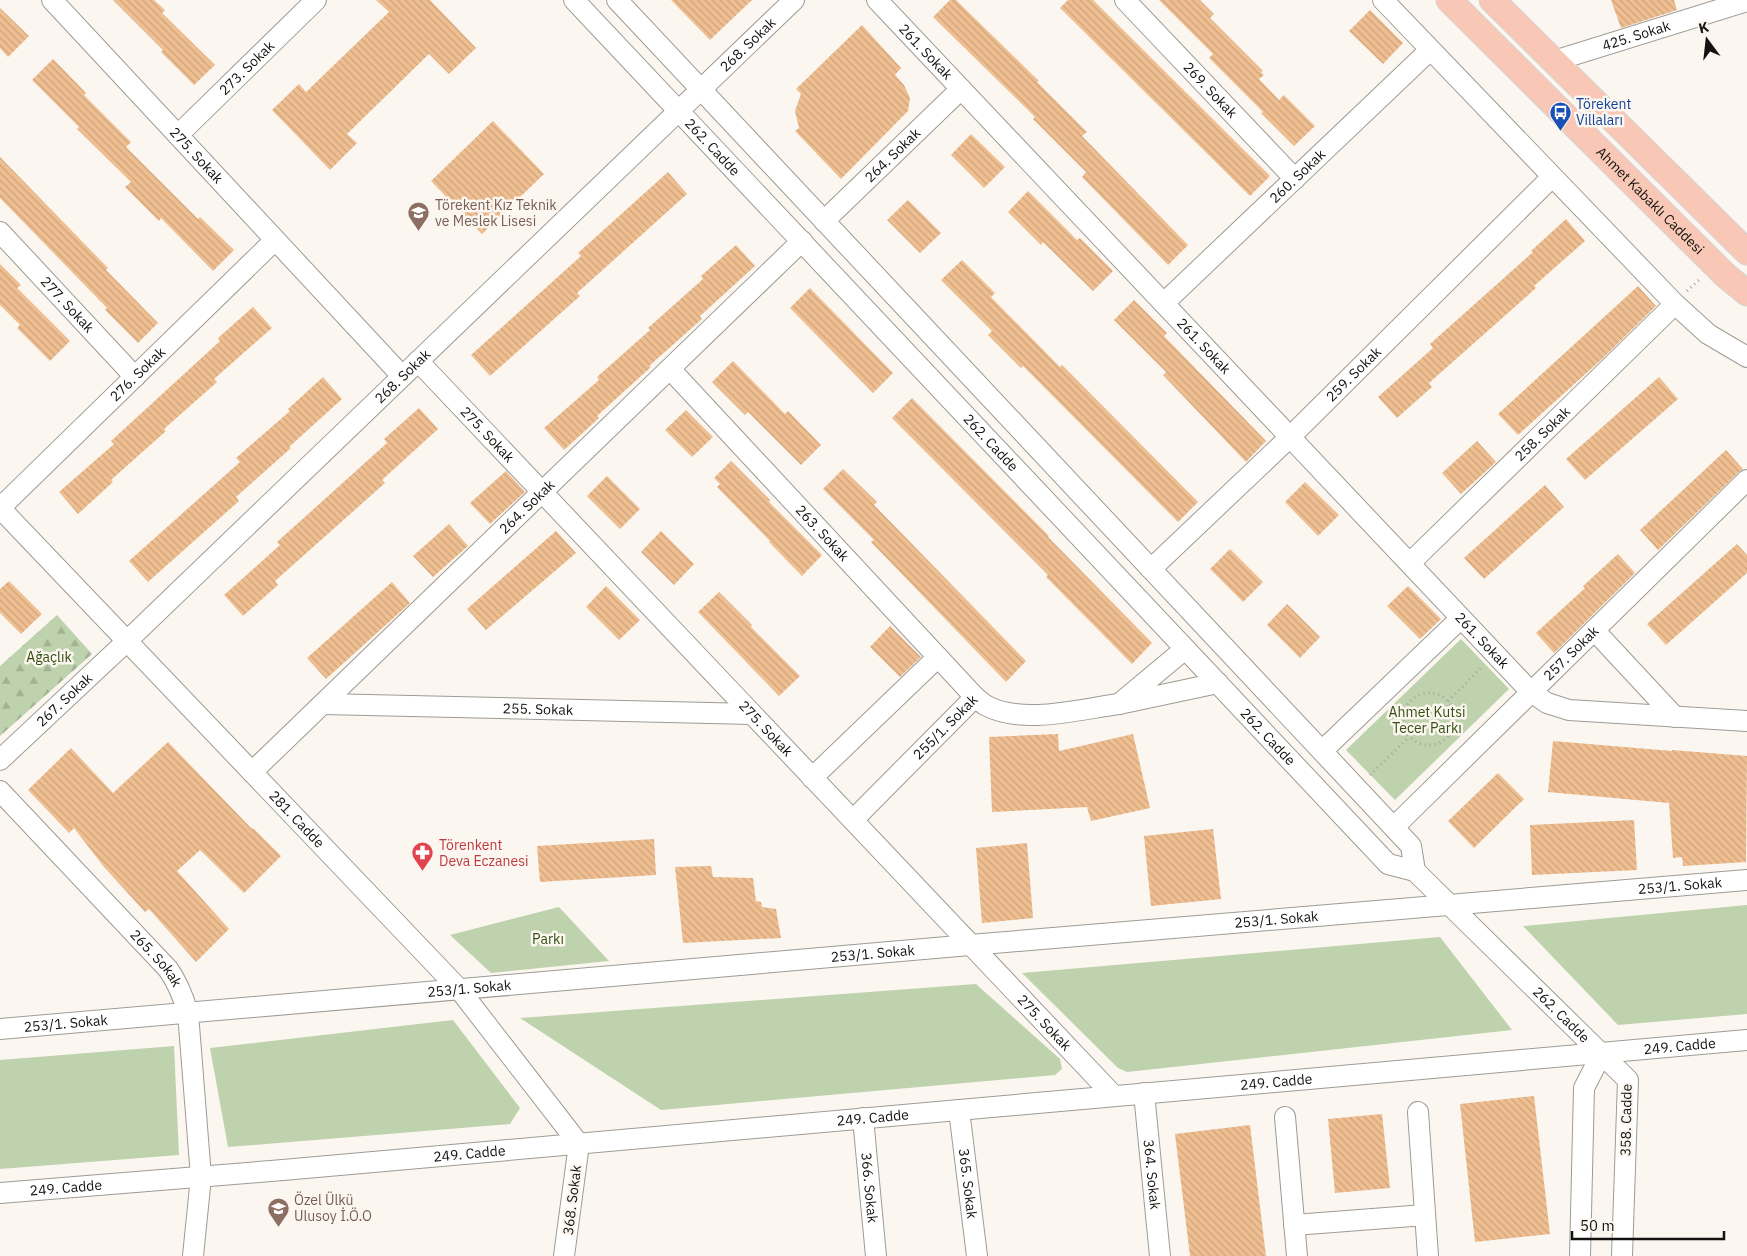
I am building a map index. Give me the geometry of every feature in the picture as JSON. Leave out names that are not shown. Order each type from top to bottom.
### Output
[{"type":"main road","name":"Ahmet Kabaklı Caddesi","points":[[1449,0],[1714,264],[1747,293]]},
{"type":"main road","points":[[1492,0],[1747,252]]},
{"type":"street","name":"275. Sokak","points":[[52,0],[402,376]]},
{"type":"street","name":"273. Sokak","points":[[178,135],[316,0]]},
{"type":"street","name":"262. Cadde","points":[[574,0],[1388,864],[1415,871],[1602,1052]]},
{"type":"street","points":[[617,0],[1412,846],[1415,871]]},
{"type":"street","name":"268. Sokak","points":[[127,642],[794,0]]},
{"type":"street","name":"261. Sokak","points":[[877,0],[1531,692],[1547,703],[1569,710],[1747,721]]},
{"type":"street","name":"269. Sokak","points":[[1125,0],[1295,179]]},
{"type":"street","points":[[1382,0],[1675,304],[1708,334],[1747,357]]},
{"type":"street","name":"425. Sokak","points":[[1554,61],[1747,1]]},
{"type":"street","name":"260. Sokak","points":[[1164,303],[1430,50]]},
{"type":"street","name":"264. Sokak","points":[[824,221],[961,89]]},
{"type":"street","name":"259. Sokak","points":[[1151,569],[1290,437],[1552,177]]},
{"type":"street","name":"277. Sokak","points":[[0,232],[135,377]]},
{"type":"street","name":"276. Sokak","points":[[0,508],[275,240]]},
{"type":"street","name":"264. Sokak","points":[[252,772],[802,242]]},
{"type":"street","name":"258. Sokak","points":[[1410,564],[1675,304]]},
{"type":"street","name":"275. Sokak","points":[[418,361],[1114,1096]]},
{"type":"street","name":"263. Sokak","points":[[670,369],[974,697]]},
{"type":"street","name":"257. Sokak","points":[[1394,827],[1747,480]]},
{"type":"street","name":"281. Cadde","points":[[0,508],[459,990],[579,1144]]},
{"type":"street","points":[[1322,751],[1461,618]]},
{"type":"street","points":[[1594,630],[1675,717]]},
{"type":"street","name":"267. Sokak","points":[[0,760],[127,642]]},
{"type":"street","points":[[1119,704],[1186,649]]},
{"type":"street","points":[[812,778],[938,657]]},
{"type":"street","name":"255/1. Sokak","points":[[852,820],[974,697],[987,706],[1005,712],[1045,714],[1119,704],[1218,684]]},
{"type":"street","name":"255. Sokak","points":[[323,704],[752,714]]},
{"type":"street","name":"265. Sokak","points":[[0,792],[168,969],[178,983],[188,1013],[201,1177],[193,1256]]},
{"type":"street","name":"253/1. Sokak","points":[[0,1029],[1747,880]]},
{"type":"street","name":"249. Cadde","points":[[0,1193],[579,1144],[1747,1040]]},
{"type":"street","points":[[1580,1256],[1584,1088],[1602,1052]]},
{"type":"street","name":"358. Cadde","points":[[1602,1052],[1628,1080],[1622,1256]]},
{"type":"street","name":"364. Sokak","points":[[1144,1094],[1160,1256]]},
{"type":"street","name":"365. Sokak","points":[[959,1110],[977,1256]]},
{"type":"street","points":[[1418,1112],[1428,1256]]},
{"type":"street","points":[[1285,1117],[1297,1256]]},
{"type":"street","name":"366. Sokak","points":[[863,1118],[876,1256]]},
{"type":"street","name":"368. Sokak","points":[[564,1256],[579,1144]]},
{"type":"street","points":[[1294,1225],[1425,1215]]},
{"type":"path","points":[[1675,304],[1714,264]]},
{"type":"path","points":[[1448,701],[1495,654]]},
{"type":"path","points":[[1426,693],[1435,694],[1448,701],[1454,710],[1456,718],[1454,727],[1445,741],[1437,745],[1420,745],[1406,734],[1402,716],[1404,708],[1410,700],[1426,693]]},
{"type":"path","points":[[1356,787],[1410,737]]},
{"type":"green space","name":"Ağaçlık","points":[[57,615],[92,654],[0,736],[0,666]]},
{"type":"green space","name":"Ahmet Kutsi Tecer Parkı","points":[[1461,639],[1509,689],[1395,800],[1346,750]]},
{"type":"green space","points":[[1747,905],[1747,1014],[1618,1025],[1523,926]]},
{"type":"green space","name":"Parkı","points":[[559,907],[609,961],[491,973],[450,935]]},
{"type":"green space","points":[[1440,937],[1512,1030],[1127,1072],[1118,1068],[1022,973]]},
{"type":"green space","points":[[976,984],[1060,1059],[1062,1069],[1055,1075],[661,1110],[520,1018]]},
{"type":"green space","points":[[453,1020],[520,1108],[510,1124],[228,1147],[210,1048]]},
{"type":"green space","points":[[174,1046],[179,1155],[0,1169],[0,1060]]},
{"type":"building","points":[[113,0],[154,0],[165,10],[162,13],[215,65],[194,85],[161,52],[163,50]]},
{"type":"building","points":[[376,0],[430,0],[476,48],[449,74],[429,54],[347,134],[357,143],[330,170],[272,110],[299,84],[306,92],[389,12]]},
{"type":"building","points":[[671,0],[752,0],[710,40]]},
{"type":"building","points":[[950,0],[956,0],[1039,81],[1037,82],[1087,132],[1082,136],[1188,245],[1168,265],[1082,177],[1086,172],[1033,119],[1035,117],[933,17]]},
{"type":"building","points":[[1068,0],[1093,0],[1270,176],[1250,196],[1060,8]]},
{"type":"building","points":[[1159,0],[1200,0],[1214,14],[1210,18],[1263,71],[1261,72],[1264,75],[1259,79],[1279,100],[1284,95],[1315,126],[1294,146],[1209,58],[1213,54]]},
{"type":"building","points":[[1611,0],[1674,0],[1677,10],[1621,28]]},
{"type":"building","points":[[0,8],[29,36],[8,57],[0,48]]},
{"type":"building","points":[[1370,10],[1403,43],[1383,64],[1349,31]]},
{"type":"building","points":[[862,25],[901,68],[895,75],[904,85],[910,98],[908,111],[841,179],[795,131],[799,128],[795,111],[801,94],[796,89]]},
{"type":"building","points":[[53,59],[86,93],[84,95],[131,142],[126,147],[198,219],[200,217],[234,250],[213,271],[161,218],[159,221],[125,187],[131,182],[77,129],[79,127],[32,80]]},
{"type":"building","points":[[493,121],[544,174],[482,234],[431,181]]},
{"type":"building","points":[[971,134],[1005,167],[984,188],[951,155]]},
{"type":"building","points":[[0,157],[108,268],[106,270],[158,323],[138,343],[105,310],[107,308],[0,198]]},
{"type":"building","points":[[668,172],[687,194],[577,293],[580,296],[490,376],[471,355],[581,256],[578,253]]},
{"type":"building","points":[[1028,191],[1077,240],[1080,238],[1113,271],[1093,291],[1043,242],[1041,245],[1008,212]]},
{"type":"building","points":[[908,200],[941,233],[920,253],[887,220]]},
{"type":"building","points":[[1566,219],[1585,241],[1534,286],[1536,288],[1429,383],[1432,387],[1397,418],[1378,397],[1433,348],[1430,344],[1533,252],[1531,251]]},
{"type":"building","points":[[736,245],[755,266],[700,316],[702,319],[649,366],[651,367],[597,416],[599,418],[564,450],[544,428],[599,380],[597,377],[650,330],[648,328],[703,279],[701,276]]},
{"type":"building","points":[[962,260],[995,293],[991,297],[1060,367],[1062,365],[1198,502],[1178,522],[1023,366],[1021,368],[988,335],[992,331],[941,280]]},
{"type":"building","points":[[0,264],[21,285],[17,288],[70,341],[50,361],[17,328],[20,325],[0,305]]},
{"type":"building","points":[[1638,286],[1656,306],[1602,359],[1518,435],[1498,414]]},
{"type":"building","points":[[810,288],[893,373],[873,393],[790,308]]},
{"type":"building","points":[[1134,300],[1167,333],[1164,336],[1266,441],[1246,462],[1163,375],[1166,372],[1114,320]]},
{"type":"building","points":[[253,307],[272,328],[214,379],[217,382],[164,429],[166,431],[111,480],[113,482],[78,514],[59,492],[114,444],[111,441],[220,341],[218,338]]},
{"type":"building","points":[[733,361],[785,414],[788,411],[821,445],[801,465],[748,412],[745,415],[712,382]]},
{"type":"building","points":[[323,377],[342,399],[236,497],[239,501],[148,582],[129,561],[240,462],[236,458],[290,411],[288,409]]},
{"type":"building","points":[[1659,377],[1678,399],[1585,480],[1566,459]]},
{"type":"building","points":[[912,398],[1152,643],[1132,664],[1046,577],[1048,575],[892,418]]},
{"type":"building","points":[[419,408],[438,429],[382,480],[385,483],[275,581],[278,585],[243,616],[224,595],[280,545],[277,542],[387,443],[384,439]]},
{"type":"building","points":[[686,410],[713,437],[692,457],[665,430]]},
{"type":"building","points":[[1477,441],[1496,462],[1461,494],[1442,473]]},
{"type":"building","points":[[1726,450],[1743,469],[1658,550],[1640,530]]},
{"type":"building","points":[[731,461],[822,555],[802,576],[717,487],[720,484],[714,478]]},
{"type":"building","points":[[843,469],[877,502],[874,505],[1026,661],[1006,682],[871,542],[874,540],[823,489]]},
{"type":"building","points":[[506,471],[525,492],[490,524],[470,503]]},
{"type":"building","points":[[607,476],[640,509],[620,529],[587,496]]},
{"type":"building","points":[[1305,482],[1339,515],[1318,536],[1285,502]]},
{"type":"building","points":[[1545,485],[1564,507],[1484,579],[1464,558]]},
{"type":"building","points":[[449,524],[468,546],[433,577],[413,556]]},
{"type":"building","points":[[556,531],[576,553],[486,630],[467,609]]},
{"type":"building","points":[[661,531],[694,564],[674,585],[641,552]]},
{"type":"building","points":[[1737,544],[1747,555],[1747,573],[1666,645],[1647,624]]},
{"type":"building","points":[[1230,549],[1263,582],[1243,602],[1210,569]]},
{"type":"building","points":[[1618,554],[1635,573],[1554,653],[1536,633],[1585,588],[1583,586]]},
{"type":"building","points":[[9,581],[42,614],[21,634],[0,613],[0,589]]},
{"type":"building","points":[[392,582],[410,603],[326,679],[307,658]]},
{"type":"building","points":[[606,586],[640,620],[619,640],[586,607]]},
{"type":"building","points":[[1408,586],[1441,619],[1420,639],[1387,606]]},
{"type":"building","points":[[719,592],[800,676],[779,696],[698,612]]},
{"type":"building","points":[[1287,604],[1320,637],[1300,658],[1267,625]]},
{"type":"building","points":[[890,626],[921,657],[900,677],[870,647]]},
{"type":"building","points":[[1058,734],[1059,751],[1133,734],[1150,808],[1091,821],[1087,807],[992,812],[989,737]]},
{"type":"building","points":[[1553,741],[1747,756],[1746,862],[1683,866],[1682,857],[1673,858],[1669,803],[1548,792]]},
{"type":"building","points":[[168,742],[252,829],[281,856],[244,893],[200,850],[177,871],[229,929],[196,962],[149,909],[145,912],[104,867],[74,828],[69,833],[28,790],[71,748],[113,793]]},
{"type":"building","points":[[1498,773],[1524,799],[1474,848],[1448,821]]},
{"type":"building","points":[[1634,820],[1637,870],[1532,875],[1530,825]]},
{"type":"building","points":[[1213,829],[1221,899],[1151,906],[1144,836]]},
{"type":"building","points":[[654,839],[656,875],[540,882],[537,846]]},
{"type":"building","points":[[1027,843],[1033,918],[982,923],[976,848]]},
{"type":"building","points":[[711,866],[713,877],[753,878],[756,901],[761,902],[762,907],[776,909],[781,938],[683,943],[675,867]]},
{"type":"building","points":[[1534,1096],[1550,1234],[1475,1242],[1460,1104]]},
{"type":"building","points":[[1382,1114],[1390,1188],[1335,1193],[1328,1119]]},
{"type":"building","points":[[1250,1125],[1266,1256],[1190,1256],[1175,1134]]},
{"type":"place","name":"Törekent Villaları","points":[[1560,131]]},
{"type":"place","name":"Törekent Kız Teknik ve Meslek Lisesi","points":[[419,232]]},
{"type":"place","name":"Törenkent Deva Eczanesi","points":[[423,872]]},
{"type":"place","name":"Özel Ülkü Ulusoy İ.Ö.O","points":[[278,1227]]}]
